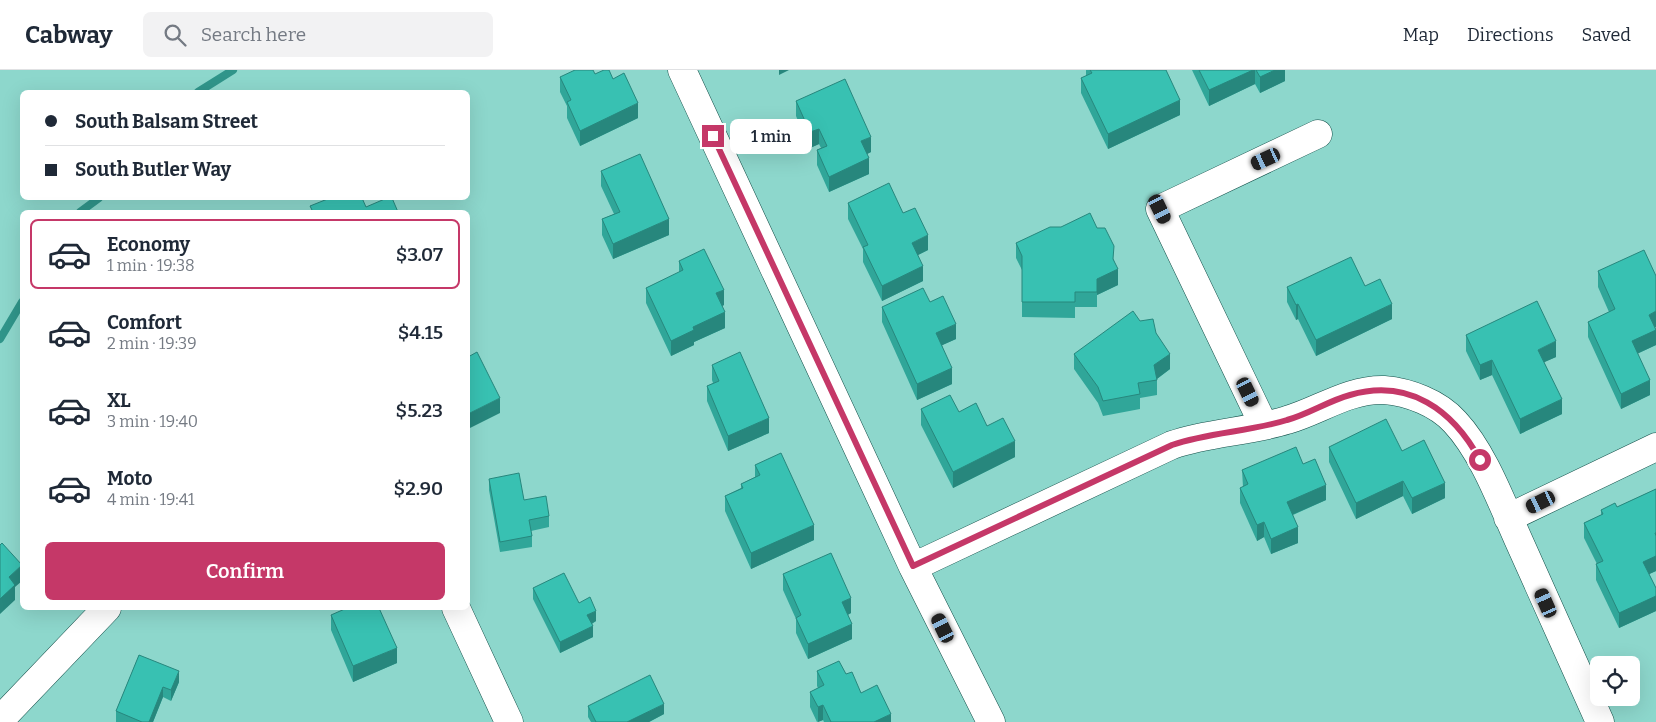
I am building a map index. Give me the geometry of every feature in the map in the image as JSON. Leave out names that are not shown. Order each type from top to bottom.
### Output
[{"type":"street","points":[[682,70],[913,566],[991,722]]},
{"type":"street","points":[[1264,426],[1160,209],[1318,134]]},
{"type":"street","points":[[913,566],[1172,445],[1205,436],[1264,426],[1302,415],[1337,399],[1368,391],[1400,393],[1418,398],[1434,406],[1450,417],[1469,440],[1508,518],[1600,722]]},
{"type":"street","points":[[1508,518],[1656,447]]},
{"type":"street","points":[[11,716],[105,610]]},
{"type":"street","points":[[457,610],[509,722]]},
{"type":"building","points":[[575,70],[593,70],[595,74],[609,70],[613,79],[624,73],[638,103],[580,131],[567,102],[571,100],[560,77]]},
{"type":"building","points":[[1090,70],[1166,70],[1180,100],[1108,134],[1081,78],[1092,73]]},
{"type":"building","points":[[1199,70],[1253,70],[1209,90]]},
{"type":"building","points":[[1256,70],[1275,70],[1260,77]]},
{"type":"building","points":[[845,79],[871,137],[861,141],[869,158],[829,177],[817,150],[827,146],[819,129],[810,132],[796,101]]},
{"type":"building","points":[[640,154],[669,219],[613,244],[602,219],[620,212],[601,171]]},
{"type":"building","points":[[889,183],[903,213],[915,208],[928,235],[912,243],[923,266],[882,286],[863,247],[868,245],[848,203]]},
{"type":"building","points":[[325,200],[363,200],[366,207],[382,200],[393,200],[397,210],[312,210],[310,206]]},
{"type":"building","points":[[1090,213],[1097,228],[1105,228],[1114,246],[1113,259],[1118,269],[1097,279],[1097,292],[1075,292],[1075,302],[1022,302],[1022,256],[1016,243],[1050,227],[1061,227]]},
{"type":"building","points":[[704,249],[724,290],[716,293],[725,312],[693,327],[694,330],[671,341],[646,288],[683,270],[679,261]]},
{"type":"building","points":[[1644,250],[1656,276],[1656,311],[1649,315],[1656,330],[1632,341],[1650,380],[1621,394],[1588,322],[1615,309],[1598,271]]},
{"type":"building","points":[[1351,257],[1365,286],[1380,279],[1392,304],[1316,340],[1287,287]]},
{"type":"building","points":[[923,288],[930,302],[943,296],[956,324],[936,333],[952,368],[917,384],[882,307]]},
{"type":"building","points":[[1537,301],[1556,341],[1538,350],[1562,399],[1520,419],[1492,360],[1480,365],[1466,335]]},
{"type":"building","points":[[1133,311],[1140,321],[1153,319],[1156,333],[1170,354],[1154,365],[1157,380],[1138,383],[1140,394],[1103,401],[1098,387],[1074,354]]},
{"type":"building","points":[[477,352],[500,398],[470,413],[470,356]]},
{"type":"building","points":[[740,352],[769,418],[728,436],[707,386],[719,381],[712,365]]},
{"type":"building","points":[[950,395],[959,412],[976,403],[987,426],[1003,418],[1015,441],[953,472],[921,409]]},
{"type":"building","points":[[1386,419],[1402,451],[1424,440],[1445,483],[1412,498],[1403,481],[1356,503],[1329,447]]},
{"type":"building","points":[[1296,447],[1303,464],[1315,459],[1326,485],[1287,502],[1298,527],[1271,539],[1264,522],[1257,525],[1240,488],[1248,484],[1242,470]]},
{"type":"building","points":[[781,453],[814,525],[751,553],[725,496],[743,488],[741,484],[760,475],[755,465]]},
{"type":"building","points":[[519,473],[524,500],[546,496],[549,516],[529,520],[532,536],[500,542],[489,479]]},
{"type":"building","points":[[1656,489],[1656,556],[1643,562],[1656,588],[1656,596],[1619,613],[1596,564],[1603,561],[1584,523],[1603,514],[1601,510],[1615,503],[1617,507]]},
{"type":"building","points":[[2,543],[20,563],[20,567],[9,577],[15,585],[0,599],[0,545]]},
{"type":"building","points":[[831,553],[851,598],[842,602],[852,624],[808,644],[796,618],[801,615],[783,574]]},
{"type":"building","points":[[564,573],[579,603],[590,597],[596,611],[587,615],[593,626],[560,642],[533,588]]},
{"type":"building","points":[[342,610],[380,610],[397,648],[353,666],[331,615]]},
{"type":"building","points":[[139,655],[179,671],[171,690],[163,687],[149,722],[142,722],[116,711]]},
{"type":"building","points":[[839,661],[846,674],[852,672],[861,693],[877,685],[891,714],[874,722],[831,722],[823,705],[818,707],[810,692],[824,685],[817,671]]},
{"type":"building","points":[[650,675],[664,704],[627,722],[596,722],[588,706]]},
{"type":"waterway","points":[[201,90],[233,70]]},
{"type":"waterway","points":[[83,210],[96,200]]},
{"type":"waterway","points":[[0,339],[20,305]]},
{"type":"route","points":[[713,136],[913,566],[1172,445],[1205,436],[1287,420],[1337,399],[1368,391],[1384,390],[1400,393],[1418,398],[1442,411],[1465,434],[1480,460]]}]
